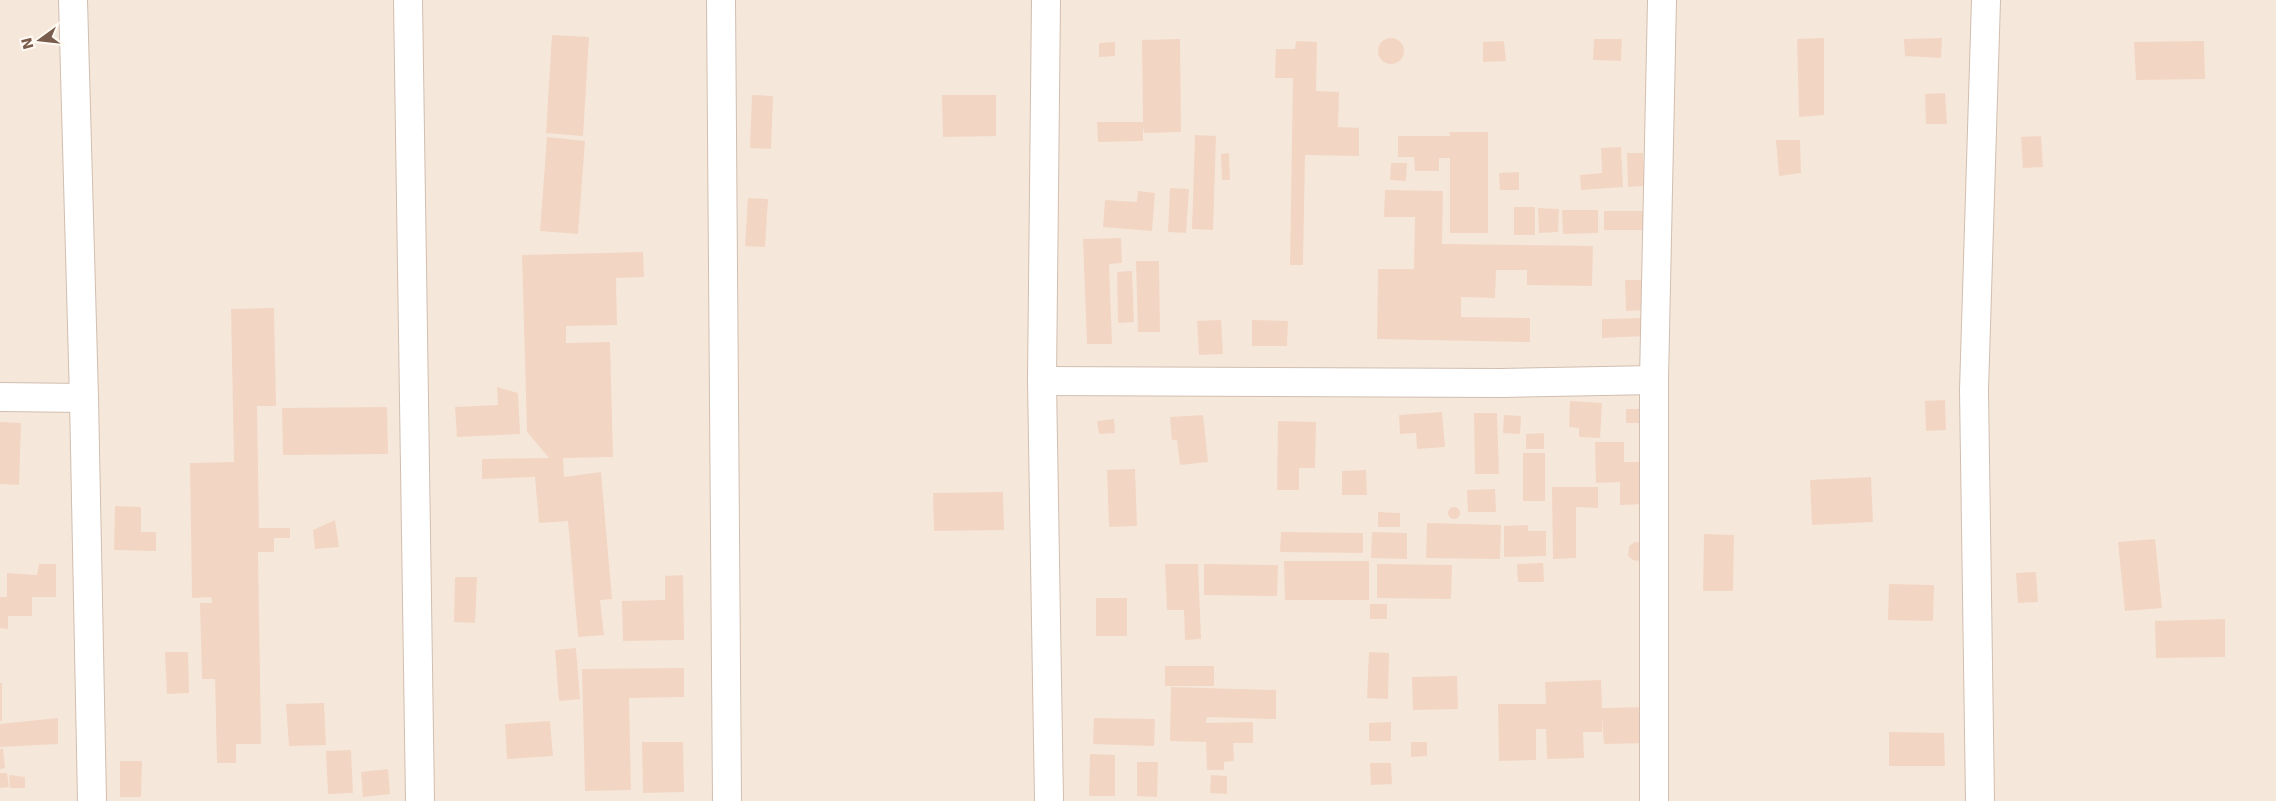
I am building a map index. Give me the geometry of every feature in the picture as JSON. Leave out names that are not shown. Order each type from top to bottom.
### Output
[{"type":"street","points":[[72,0],[84,398],[92,801]]},
{"type":"street","points":[[400,0],[418,0]]},
{"type":"street","points":[[408,0],[420,801]]},
{"type":"street","points":[[721,0],[726,801]]},
{"type":"street","points":[[1046,0],[1042,381],[1049,801]]},
{"type":"street","points":[[1654,801],[1654,380],[1662,0]]},
{"type":"street","points":[[1980,801],[1974,390],[1986,0]]},
{"type":"street","points":[[1042,381],[1500,383],[1654,380]]},
{"type":"street","points":[[0,397],[84,398]]},
{"type":"shaded area","points":[[0,0],[2276,0],[2276,801],[0,801]]},
{"type":"building","points":[[552,35],[589,37],[583,136],[546,133]]},
{"type":"building","points":[[1391,38],[1400,42],[1404,51],[1400,60],[1391,64],[1382,60],[1378,51],[1382,42]]},
{"type":"building","points":[[1824,38],[1824,115],[1799,117],[1797,39]]},
{"type":"building","points":[[1942,38],[1941,58],[1905,56],[1904,39]]},
{"type":"building","points":[[1180,39],[1181,132],[1144,133],[1143,126],[1143,141],[1098,142],[1097,122],[1143,122],[1142,40]]},
{"type":"building","points":[[1594,39],[1622,39],[1621,61],[1593,60]]},
{"type":"building","points":[[1296,41],[1317,42],[1316,91],[1339,92],[1338,127],[1359,128],[1359,156],[1305,155],[1303,265],[1290,265],[1293,78],[1275,78],[1276,49],[1295,49]]},
{"type":"building","points":[[1504,41],[1506,61],[1483,62],[1483,42]]},
{"type":"building","points":[[2204,41],[2205,79],[2136,80],[2134,42]]},
{"type":"building","points":[[1115,42],[1115,56],[1099,57],[1099,43]]},
{"type":"building","points":[[1945,93],[1947,124],[1926,124],[1925,94]]},
{"type":"building","points":[[752,95],[773,96],[771,149],[750,148]]},
{"type":"building","points":[[942,95],[996,95],[996,136],[943,137]]},
{"type":"building","points":[[1449,132],[1488,132],[1488,233],[1450,233],[1450,158],[1439,158],[1439,171],[1415,171],[1414,157],[1398,157],[1398,136],[1450,136]]},
{"type":"building","points":[[1195,135],[1216,136],[1213,230],[1192,229]]},
{"type":"building","points":[[2041,136],[2043,167],[2023,168],[2021,137]]},
{"type":"building","points":[[547,137],[585,141],[578,234],[540,231]]},
{"type":"building","points":[[1776,140],[1800,140],[1801,173],[1779,176]]},
{"type":"building","points":[[1621,147],[1623,187],[1581,190],[1580,175],[1602,173],[1601,148]]},
{"type":"building","points":[[1229,153],[1230,180],[1222,180],[1221,154]]},
{"type":"building","points":[[1627,153],[1643,153],[1644,186],[1628,187]]},
{"type":"building","points":[[1391,163],[1407,163],[1406,181],[1390,180]]},
{"type":"building","points":[[1519,172],[1519,190],[1500,190],[1499,173]]},
{"type":"building","points":[[1170,188],[1189,189],[1186,233],[1168,232]]},
{"type":"building","points":[[1385,190],[1443,191],[1442,244],[1593,246],[1592,286],[1527,285],[1527,270],[1496,270],[1495,298],[1461,297],[1461,317],[1530,318],[1530,342],[1377,339],[1378,269],[1414,269],[1415,217],[1384,217]]},
{"type":"building","points":[[1138,191],[1155,193],[1152,231],[1103,227],[1105,200],[1137,202]]},
{"type":"building","points":[[748,198],[768,199],[765,247],[745,246]]},
{"type":"building","points":[[1514,207],[1535,207],[1535,235],[1514,235]]},
{"type":"building","points":[[1538,208],[1559,209],[1558,232],[1539,233]]},
{"type":"building","points":[[1562,210],[1598,210],[1598,233],[1563,234]]},
{"type":"building","points":[[1604,211],[1644,211],[1644,230],[1604,230]]},
{"type":"building","points":[[1121,238],[1122,263],[1109,264],[1112,344],[1087,344],[1083,239]]},
{"type":"building","points":[[643,252],[644,277],[616,278],[617,325],[566,326],[566,343],[610,342],[613,457],[563,458],[564,477],[601,472],[612,599],[600,600],[604,635],[578,637],[568,521],[539,523],[535,477],[482,479],[482,459],[549,458],[527,432],[522,255]]},
{"type":"building","points":[[1136,261],[1159,261],[1160,332],[1138,332]]},
{"type":"building","points":[[1132,271],[1134,322],[1118,323],[1117,272]]},
{"type":"building","points":[[1625,280],[1645,280],[1646,310],[1626,311]]},
{"type":"building","points":[[274,308],[276,406],[257,406],[259,528],[290,528],[290,538],[274,538],[274,552],[258,552],[261,744],[236,744],[236,763],[217,763],[215,679],[202,679],[200,603],[212,603],[211,597],[192,598],[190,463],[234,462],[231,309]]},
{"type":"building","points":[[1644,318],[1645,336],[1602,338],[1602,319]]},
{"type":"building","points":[[1221,320],[1223,354],[1199,355],[1197,321]]},
{"type":"building","points":[[1252,320],[1288,321],[1287,346],[1252,346]]},
{"type":"building","points":[[497,387],[518,393],[520,434],[457,437],[455,407],[498,405]]},
{"type":"building","points":[[1945,400],[1946,430],[1926,431],[1925,401]]},
{"type":"building","points":[[1570,401],[1602,403],[1600,438],[1579,437],[1579,428],[1569,427]]},
{"type":"building","points":[[387,407],[388,454],[283,455],[282,408]]},
{"type":"building","points":[[1626,409],[1640,409],[1640,423],[1626,423]]},
{"type":"building","points":[[1442,412],[1445,447],[1417,449],[1416,433],[1400,434],[1399,415]]},
{"type":"building","points":[[1474,413],[1497,413],[1499,474],[1475,474]]},
{"type":"building","points":[[1203,415],[1208,462],[1180,465],[1177,440],[1172,440],[1170,417]]},
{"type":"building","points":[[1504,415],[1521,416],[1520,434],[1503,433]]},
{"type":"building","points":[[1114,419],[1115,433],[1099,434],[1097,421]]},
{"type":"building","points":[[1278,421],[1316,422],[1315,468],[1299,468],[1299,490],[1277,490]]},
{"type":"building","points":[[0,422],[21,423],[19,485],[0,484]]},
{"type":"building","points":[[1544,433],[1544,449],[1526,449],[1526,434]]},
{"type":"building","points":[[1595,442],[1624,442],[1624,462],[1645,462],[1646,504],[1620,505],[1620,482],[1596,483]]},
{"type":"building","points":[[1523,453],[1545,453],[1545,501],[1523,501]]},
{"type":"building","points":[[1135,469],[1137,526],[1109,527],[1107,470]]},
{"type":"building","points":[[1366,470],[1367,495],[1342,495],[1342,471]]},
{"type":"building","points":[[1871,477],[1873,522],[1812,525],[1810,480]]},
{"type":"building","points":[[1552,487],[1598,487],[1598,508],[1576,507],[1576,558],[1553,559]]},
{"type":"building","points":[[1495,489],[1496,512],[1468,512],[1467,490]]},
{"type":"building","points":[[1003,492],[1004,530],[934,531],[933,493]]},
{"type":"building","points":[[115,506],[141,507],[141,532],[156,532],[156,551],[114,550]]},
{"type":"building","points":[[1456,507],[1459,508],[1459,518],[1452,519],[1449,518],[1448,511],[1449,508]]},
{"type":"building","points":[[1378,512],[1400,513],[1400,527],[1378,527]]},
{"type":"building","points":[[335,520],[339,547],[315,549],[313,530]]},
{"type":"building","points":[[1427,523],[1501,525],[1500,559],[1426,558]]},
{"type":"building","points":[[1528,525],[1528,531],[1546,531],[1546,556],[1504,557],[1504,526]]},
{"type":"building","points":[[1281,532],[1363,533],[1363,553],[1280,552]]},
{"type":"building","points":[[1372,532],[1407,533],[1407,559],[1371,558]]},
{"type":"building","points":[[1704,534],[1734,535],[1733,591],[1703,591]]},
{"type":"building","points":[[2155,539],[2162,608],[2125,611],[2118,542]]},
{"type":"building","points":[[1635,542],[1640,542],[1644,558],[1639,561],[1633,560],[1628,556],[1629,546]]},
{"type":"building","points":[[1284,561],[1369,561],[1369,600],[1285,600]]},
{"type":"building","points":[[1543,563],[1544,582],[1518,582],[1517,564]]},
{"type":"building","points":[[39,564],[56,564],[56,597],[32,597],[32,616],[8,616],[8,629],[0,628],[0,597],[7,597],[7,573],[37,575]]},
{"type":"building","points":[[1165,564],[1198,564],[1201,639],[1185,640],[1184,610],[1167,610]]},
{"type":"building","points":[[1204,564],[1278,565],[1277,596],[1204,595]]},
{"type":"building","points":[[1377,564],[1452,565],[1451,599],[1377,598]]},
{"type":"building","points":[[2036,572],[2038,602],[2018,603],[2016,573]]},
{"type":"building","points":[[683,575],[684,640],[623,641],[622,601],[665,600],[665,576]]},
{"type":"building","points":[[455,577],[477,577],[475,623],[454,622]]},
{"type":"building","points":[[1889,584],[1934,585],[1933,621],[1888,620]]},
{"type":"building","points":[[1096,598],[1127,598],[1127,636],[1096,636]]},
{"type":"building","points":[[1370,604],[1387,604],[1387,619],[1370,619]]},
{"type":"building","points":[[2225,619],[2225,657],[2156,658],[2155,621]]},
{"type":"building","points":[[576,648],[580,699],[559,701],[555,650]]},
{"type":"building","points":[[165,652],[188,652],[189,693],[167,694]]},
{"type":"building","points":[[1369,652],[1389,653],[1388,699],[1367,698]]},
{"type":"building","points":[[1165,666],[1214,666],[1214,686],[1165,686]]},
{"type":"building","points":[[684,668],[684,697],[629,698],[631,790],[585,791],[582,669]]},
{"type":"building","points":[[1457,676],[1458,709],[1413,710],[1412,677]]},
{"type":"building","points":[[1601,680],[1602,708],[1647,707],[1648,743],[1604,744],[1602,717],[1602,732],[1583,732],[1584,758],[1547,759],[1546,729],[1536,729],[1536,760],[1499,761],[1498,704],[1546,704],[1545,682]]},
{"type":"building","points":[[0,683],[2,683],[2,721],[0,721]]},
{"type":"building","points":[[1171,687],[1276,690],[1276,719],[1207,717],[1206,723],[1253,722],[1253,743],[1233,743],[1234,761],[1224,762],[1224,770],[1207,770],[1206,742],[1170,741]]},
{"type":"building","points":[[324,703],[326,745],[289,746],[286,704]]},
{"type":"building","points":[[58,718],[58,744],[0,747],[0,724]]},
{"type":"building","points":[[1094,718],[1155,719],[1154,746],[1093,744]]},
{"type":"building","points":[[550,721],[553,756],[507,759],[505,724]]},
{"type":"building","points":[[1391,722],[1391,741],[1369,741],[1369,723]]},
{"type":"building","points":[[1889,732],[1944,733],[1945,766],[1889,766]]},
{"type":"building","points":[[642,742],[683,742],[684,792],[643,793]]},
{"type":"building","points":[[1411,742],[1427,742],[1427,756],[1411,757]]},
{"type":"building","points":[[0,749],[3,749],[5,768],[0,769]]},
{"type":"building","points":[[351,750],[353,793],[328,794],[326,751]]},
{"type":"building","points":[[1090,754],[1115,755],[1115,796],[1089,796]]},
{"type":"building","points":[[120,761],[142,761],[141,797],[120,797]]},
{"type":"building","points":[[1137,762],[1158,762],[1157,797],[1137,796]]},
{"type":"building","points":[[1370,763],[1391,763],[1392,784],[1371,785]]},
{"type":"building","points":[[388,769],[390,794],[363,797],[361,772]]},
{"type":"building","points":[[0,773],[7,773],[9,787],[0,788]]},
{"type":"building","points":[[9,775],[25,777],[25,788],[10,788]]},
{"type":"building","points":[[1211,775],[1227,776],[1227,794],[1210,793]]}]
